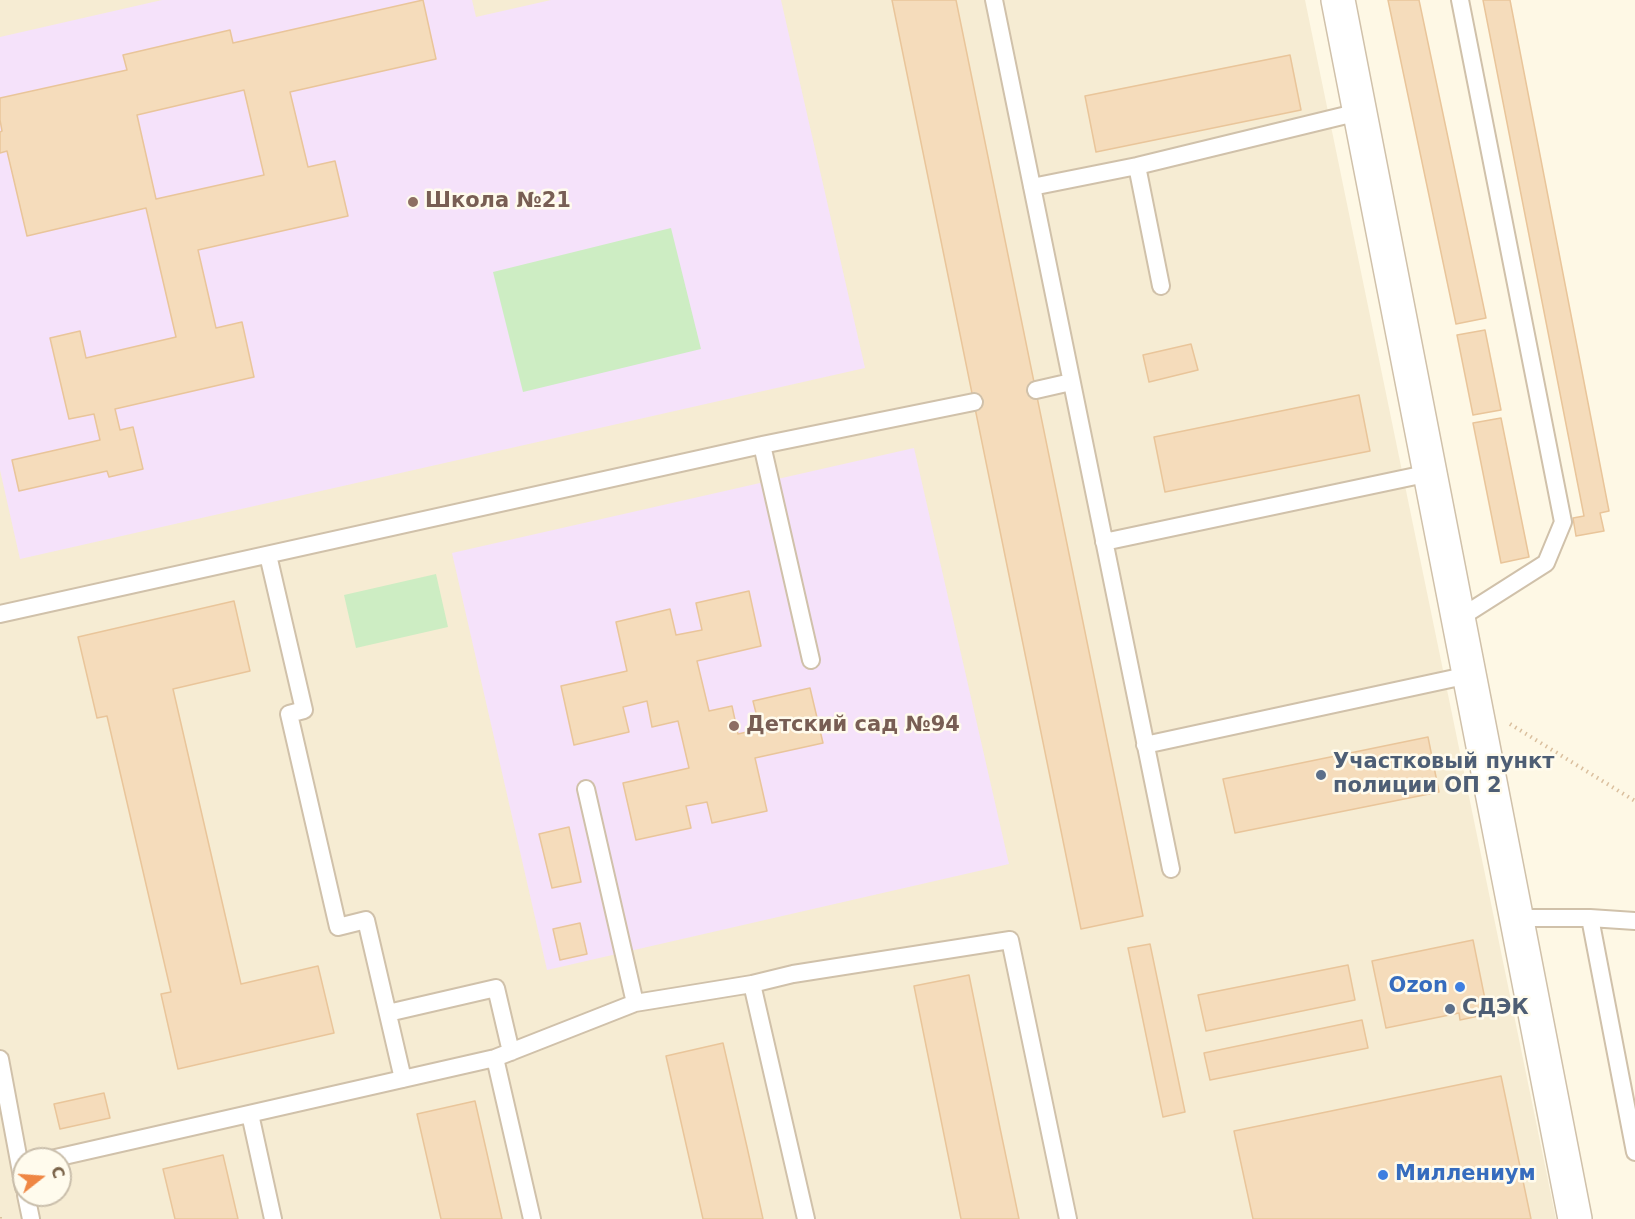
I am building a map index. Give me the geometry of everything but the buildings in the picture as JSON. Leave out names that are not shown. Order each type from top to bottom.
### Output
[{"type":"street","points":[[1338,0],[1575,1219]]},
{"type":"lane","points":[[994,0],[1171,869]]},
{"type":"lane","points":[[1458,619],[1546,563],[1563,522],[1460,0]]},
{"type":"lane","points":[[1032,187],[1137,166],[1359,112]]},
{"type":"lane","points":[[1137,166],[1161,286]]},
{"type":"lane","points":[[1036,390],[1071,382]]},
{"type":"lane","points":[[0,614],[762,445],[974,402]]},
{"type":"lane","points":[[762,445],[811,660]]},
{"type":"lane","points":[[1104,542],[1430,473]]},
{"type":"lane","points":[[267,555],[304,710],[289,714],[338,927],[366,920],[403,1079]]},
{"type":"lane","points":[[1145,745],[1472,688]]},
{"type":"lane","points":[[586,789],[635,1003]]},
{"type":"lane","points":[[1516,918],[1590,918],[1635,921]]},
{"type":"lane","points":[[1590,918],[1635,1152]]},
{"type":"lane","points":[[72,1154],[503,1055],[635,1003],[752,984],[793,974],[1010,940],[1068,1219]]},
{"type":"lane","points":[[752,984],[806,1219]]},
{"type":"lane","points":[[388,1013],[496,988],[503,1055],[532,1219]]},
{"type":"lane","points":[[0,1059],[17,1147]]},
{"type":"lane","points":[[250,1114],[273,1219]]},
{"type":"path","points":[[1472,688],[1635,801]]},
{"type":"shaded area","points":[[0,0],[1305,0],[1556,1219],[0,1219]]},
{"type":"shaded area","name":"Школа №21","points":[[162,0],[472,0],[476,17],[551,0],[781,0],[865,368],[20,559],[0,470],[0,37]]},
{"type":"shaded area","name":"Детский сад №94","points":[[914,448],[1009,864],[547,970],[452,553]]},
{"type":"green space","points":[[671,228],[701,349],[523,392],[493,272]]},
{"type":"green space","points":[[436,574],[448,627],[356,648],[344,595]]},
{"type":"place","name":"Школа №21","points":[[413,202]]},
{"type":"place","name":"Детский сад №94","points":[[734,726]]},
{"type":"place","name":"Участковый пункт полиции ОП 2","points":[[1321,775]]},
{"type":"place","name":"Ozon","points":[[1460,987]]},
{"type":"place","name":"СДЭК","points":[[1450,1009]]},
{"type":"place","name":"Миллениум","points":[[1383,1175]]}]
